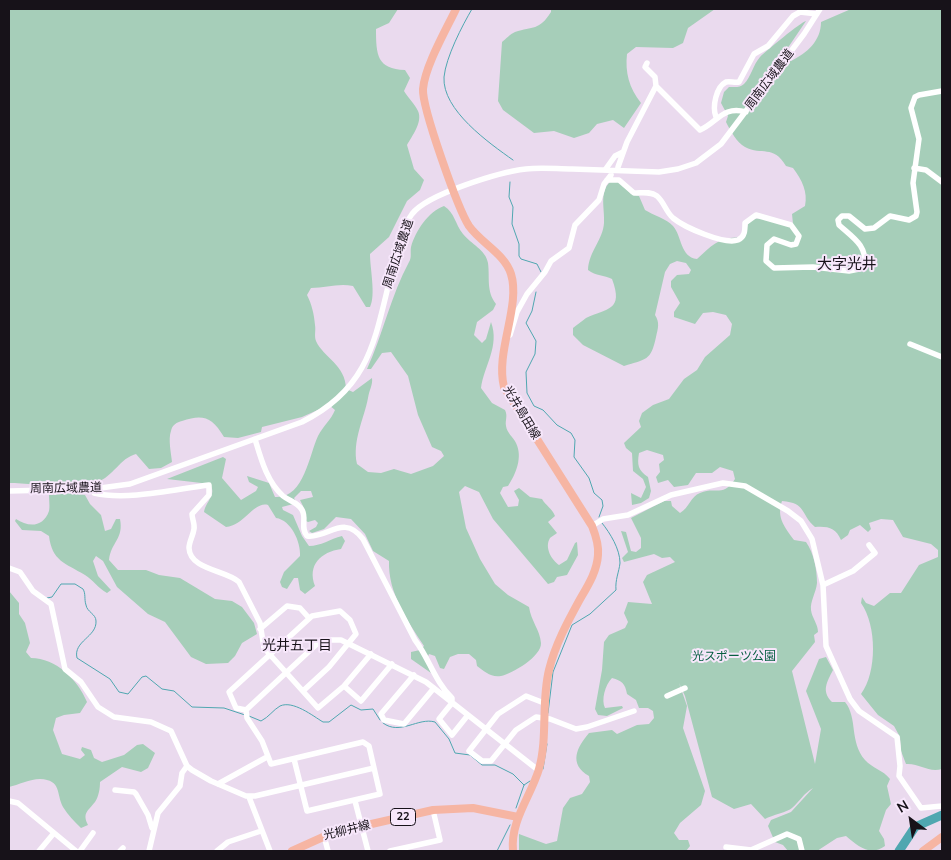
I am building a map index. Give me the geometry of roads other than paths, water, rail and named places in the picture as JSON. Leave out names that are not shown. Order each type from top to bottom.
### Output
[{"type":"main road","name":"光井島田線","points":[[456,9],[429,70],[423,90],[424,101],[463,213],[474,232],[500,257],[510,272],[513,282],[502,378],[507,394],[592,526],[598,548],[597,564],[554,651],[544,703],[542,754],[538,770],[518,818]]},
{"type":"main road","name":"光柳井線","points":[[292,851],[324,836],[432,810],[472,808],[518,818]]},
{"type":"main road","points":[[513,851],[518,818]]},
{"type":"main road","points":[[923,851],[942,837]]},
{"type":"street","name":"周南広域農道","points":[[9,491],[93,490],[130,484],[255,439],[317,414],[333,404],[354,382],[369,356],[406,224],[421,205],[494,176],[528,169],[658,172],[678,169],[696,163],[721,144],[819,11]]},
{"type":"street","points":[[716,117],[715,102],[722,86],[726,82],[739,82],[754,54],[768,46],[793,16],[800,12],[819,11]]},
{"type":"street","points":[[618,167],[623,152],[656,86],[655,77],[645,67],[647,63]]},
{"type":"street","points":[[656,86],[700,130],[716,117],[730,110],[746,112]]},
{"type":"street","points":[[607,180],[619,180],[634,193],[645,192],[657,197],[672,217],[700,234],[731,241],[738,240],[743,236],[745,223],[756,214],[791,225],[799,236],[796,244],[791,245],[774,240],[767,244],[766,261],[774,268],[813,267],[849,271],[864,265],[866,257],[864,250],[839,225],[838,220],[842,216],[848,216],[865,229],[874,228],[890,216],[909,220],[916,216],[914,168],[919,139],[912,114],[913,102],[919,95],[942,91]]},
{"type":"street","points":[[605,170],[615,156],[623,152]]},
{"type":"street","points":[[914,168],[926,170],[942,182]]},
{"type":"street","points":[[506,337],[510,335],[517,312],[526,294],[545,272],[551,261],[569,248],[575,225],[599,200],[607,180],[612,175]]},
{"type":"street","points":[[910,344],[942,356]]},
{"type":"street","points":[[255,439],[268,477],[281,494],[298,505],[304,512],[303,528],[307,536],[337,527],[354,530],[364,539],[373,561],[382,573],[398,610],[445,692],[452,698],[452,703],[439,719],[452,735],[468,715]]},
{"type":"street","points":[[592,526],[603,519],[628,515],[671,494],[704,486],[734,483],[762,496],[801,521],[812,539],[823,586],[828,652],[840,673],[854,706],[898,737],[899,776],[920,808],[942,806]]},
{"type":"street","points":[[93,490],[94,493],[102,495],[130,494],[209,485],[210,495],[192,514],[194,530],[190,550],[194,560],[234,577],[239,582],[257,617],[264,648],[269,656],[318,708],[344,686],[371,654]]},
{"type":"street","points":[[823,586],[853,571],[875,553],[869,545]]},
{"type":"street","points":[[9,568],[20,572],[33,591],[51,604],[65,669],[81,682],[98,706],[114,717],[151,722],[171,731],[187,766],[201,777],[249,797],[374,768]]},
{"type":"street","points":[[260,629],[287,606],[300,608],[309,618]]},
{"type":"street","points":[[294,759],[307,811],[380,794],[369,746],[363,742],[271,764],[266,757],[262,741],[247,714],[236,708],[229,692],[309,618],[340,612],[345,614],[356,634],[329,667],[303,691]]},
{"type":"street","points":[[247,714],[318,643],[335,639],[414,675],[434,688],[538,770]]},
{"type":"street","points":[[344,686],[361,701],[392,664]]},
{"type":"street","points":[[414,675],[381,714],[384,720],[404,724],[434,688]]},
{"type":"street","points":[[667,696],[685,688]]},
{"type":"street","points":[[544,703],[526,696],[498,714],[469,751],[482,761],[491,761],[504,744],[523,726],[536,717],[576,729],[634,711]]},
{"type":"street","points":[[218,784],[266,757]]},
{"type":"street","points":[[149,851],[152,830],[161,808],[180,786],[182,773],[187,766]]},
{"type":"street","points":[[115,790],[134,792],[136,794],[148,815],[152,830]]},
{"type":"street","points":[[249,797],[270,851]]},
{"type":"street","points":[[355,801],[368,851]]},
{"type":"street","points":[[9,802],[18,803],[76,851]]},
{"type":"street","points":[[390,851],[440,840],[432,810]]},
{"type":"street","points":[[216,851],[228,842],[261,831]]},
{"type":"street","points":[[39,851],[54,833]]},
{"type":"street","points":[[80,851],[93,833]]},
{"type":"street","points":[[726,847],[751,850],[787,834],[799,839],[802,851]]},
{"type":"street","points":[[324,836],[328,851]]},
{"type":"waterway","points":[[472,9],[451,51],[445,69],[445,89],[451,102],[469,125],[513,160]]},
{"type":"waterway","points":[[510,182],[509,197],[513,207],[512,224],[519,244],[519,256],[521,259],[537,264],[541,272]]},
{"type":"waterway","points":[[536,292],[532,311],[526,323],[536,341],[535,354],[526,372],[527,393],[534,406],[543,410],[557,425],[571,433],[575,440],[574,457],[589,478],[594,493],[602,500],[603,506],[599,517]]},
{"type":"waterway","points":[[548,713],[553,672],[572,625],[590,614],[616,590],[620,558],[614,542],[602,523]]},
{"type":"waterway","points":[[47,598],[52,597],[61,584],[75,584],[83,589],[85,603],[96,621],[93,631],[78,647],[77,658],[110,679],[119,692],[128,694],[142,677],[146,676],[162,689],[174,691],[192,707],[224,708],[245,715]]},
{"type":"waterway","points":[[249,716],[261,721],[280,706],[291,705],[323,722],[329,722],[351,705],[361,710],[373,709],[380,720]]},
{"type":"waterway","points":[[383,723],[396,728],[422,722],[435,722],[449,739],[455,753],[470,755],[482,765],[495,765],[513,774],[524,785]]},
{"type":"waterway","points":[[543,769],[547,744]]},
{"type":"waterway","points":[[516,808],[524,785],[530,781]]},
{"type":"waterway","points":[[899,851],[915,827],[942,815]]},
{"type":"waterway","points":[[497,851],[510,825]]},
{"type":"district","name":"大字光井","points":[[847,265]]},
{"type":"district","name":"光井五丁目","points":[[297,647]]},
{"type":"park label","name":"光スポーツ公園","points":[[734,657]]}]
